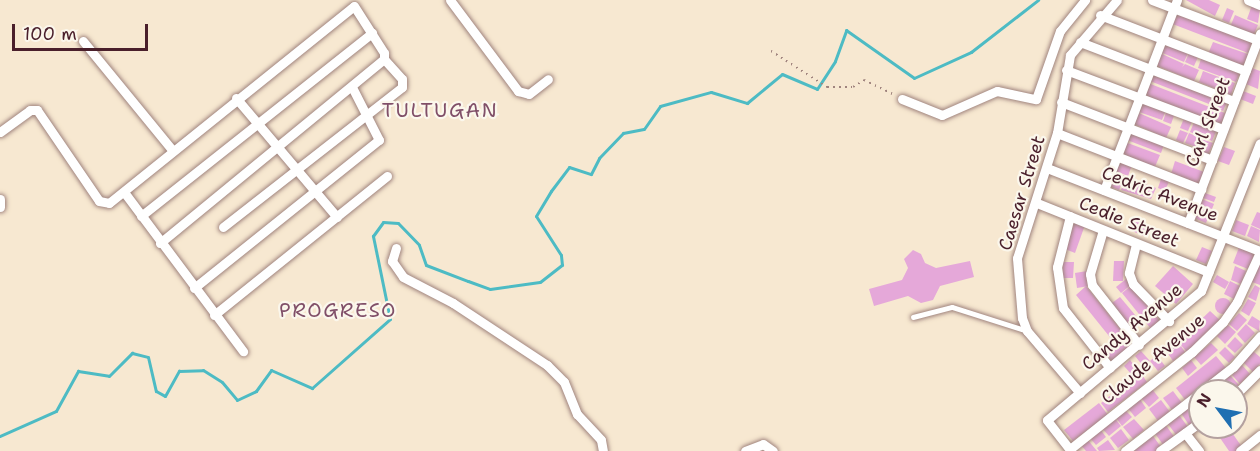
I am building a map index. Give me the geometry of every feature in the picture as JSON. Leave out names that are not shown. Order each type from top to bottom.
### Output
[{"type":"street","points":[[450,0],[518,91],[529,94],[548,79]]},
{"type":"street","points":[[902,99],[942,115],[997,91],[1036,99],[1055,40],[1073,10],[1085,0]]},
{"type":"street","name":"Caesar Street","points":[[1080,393],[1027,331],[1022,318],[1017,258],[1037,202],[1057,133],[1066,70],[1080,42],[1100,15],[1117,0]]},
{"type":"street","points":[[1152,0],[1175,4],[1259,36]]},
{"type":"street","points":[[1248,0],[1260,5]]},
{"type":"street","points":[[0,132],[30,110],[37,110],[99,201],[110,203],[357,3],[384,59],[404,83],[368,116],[223,227]]},
{"type":"street","points":[[1104,190],[1175,4]]},
{"type":"street","points":[[1100,15],[1246,71]]},
{"type":"street","points":[[141,216],[372,33]]},
{"type":"street","name":"Carl Street","points":[[1188,223],[1259,36]]},
{"type":"street","points":[[83,41],[172,151]]},
{"type":"street","points":[[1080,42],[1234,101]]},
{"type":"street","points":[[160,243],[276,145],[352,87],[384,59]]},
{"type":"street","points":[[1066,70],[1223,129]]},
{"type":"street","points":[[194,288],[317,193],[379,140],[352,87]]},
{"type":"street","points":[[237,98],[338,218]]},
{"type":"street","points":[[1061,102],[1212,160]]},
{"type":"street","points":[[1057,133],[1201,189]]},
{"type":"street","name":"Candy Avenue","points":[[1070,450],[1047,422],[1201,291],[1225,237],[1260,143]]},
{"type":"street","name":"Cedric Avenue","points":[[1047,168],[1260,251]]},
{"type":"street","points":[[214,315],[338,218],[387,176]]},
{"type":"street","points":[[124,192],[243,351]]},
{"type":"street","points":[[0,199],[0,207]]},
{"type":"street","name":"Cedie Street","points":[[1037,202],[1103,231],[1209,272]]},
{"type":"street","points":[[1070,216],[1057,267],[1061,300],[1110,368]]},
{"type":"street","points":[[1103,231],[1090,274],[1092,285],[1139,345]]},
{"type":"street","points":[[1137,244],[1129,273],[1133,284],[1168,321]]},
{"type":"street","points":[[396,248],[392,261],[403,277],[453,303],[547,365],[564,382],[577,414],[601,440],[603,451]]},
{"type":"street","name":"Claude Avenue","points":[[1070,450],[1192,352],[1223,322],[1238,302],[1260,251]]},
{"type":"street","points":[[1218,379],[1233,367],[1260,336]]},
{"type":"street","points":[[1248,382],[1260,370]]},
{"type":"street","points":[[1125,451],[1188,402]]},
{"type":"street","points":[[1160,451],[1188,431]]},
{"type":"street","points":[[1185,433],[1199,451]]},
{"type":"street","points":[[1240,451],[1260,435]]},
{"type":"street","points":[[745,451],[763,444],[773,451]]},
{"type":"lane","points":[[914,317],[952,307],[1027,331]]},
{"type":"path","points":[[771,51],[827,87],[853,87],[864,80],[902,99]]},
{"type":"building","points":[[1186,0],[1209,0],[1220,5],[1215,16]]},
{"type":"building","points":[[1252,5],[1260,9],[1258,23],[1247,19]]},
{"type":"building","points":[[1227,8],[1234,11],[1229,23],[1222,20]]},
{"type":"building","points":[[1175,9],[1253,39],[1248,53],[1170,23]]},
{"type":"building","points":[[1235,15],[1258,25],[1253,36],[1230,27]]},
{"type":"building","points":[[1165,41],[1189,51],[1184,62],[1160,52]]},
{"type":"building","points":[[1213,42],[1248,54],[1243,67],[1208,54]]},
{"type":"building","points":[[1190,51],[1199,55],[1194,66],[1185,62]]},
{"type":"building","points":[[1160,53],[1184,64],[1182,67],[1185,64],[1199,70],[1194,81],[1155,65]]},
{"type":"building","points":[[1202,56],[1241,70],[1236,82],[1198,68]]},
{"type":"building","points":[[1252,68],[1260,71],[1258,89],[1246,84]]},
{"type":"building","points":[[1154,70],[1213,94],[1209,104],[1150,81]]},
{"type":"building","points":[[1203,71],[1235,83],[1231,95],[1199,82]]},
{"type":"building","points":[[1148,83],[1225,113],[1221,126],[1143,96]]},
{"type":"building","points":[[1243,91],[1256,96],[1253,104],[1240,99]]},
{"type":"building","points":[[1216,95],[1228,100],[1223,111],[1212,106]]},
{"type":"building","points":[[1143,101],[1166,110],[1162,120],[1139,112]]},
{"type":"building","points":[[1167,110],[1175,113],[1171,124],[1163,121]]},
{"type":"building","points":[[1139,113],[1171,127],[1166,138],[1134,124]]},
{"type":"building","points":[[1185,116],[1193,119],[1188,131],[1180,128]]},
{"type":"building","points":[[1195,120],[1217,129],[1212,141],[1190,132]]},
{"type":"building","points":[[1131,130],[1165,142],[1161,153],[1127,140]]},
{"type":"building","points":[[1180,130],[1188,133],[1183,143],[1176,140]]},
{"type":"building","points":[[1189,133],[1200,138],[1196,147],[1185,143]]},
{"type":"building","points":[[1202,139],[1213,143],[1208,155],[1197,150]]},
{"type":"building","points":[[1125,142],[1160,155],[1154,169],[1120,154]]},
{"type":"building","points":[[1224,147],[1235,151],[1229,165],[1218,161]]},
{"type":"building","points":[[1121,160],[1132,165],[1128,176],[1116,171]]},
{"type":"building","points":[[1175,161],[1204,172],[1199,185],[1171,174]]},
{"type":"building","points":[[1116,173],[1125,176],[1119,190],[1111,187]]},
{"type":"building","points":[[1162,176],[1170,179],[1165,191],[1158,188]]},
{"type":"building","points":[[1126,177],[1156,188],[1151,199],[1121,190]]},
{"type":"building","points":[[1205,193],[1216,197],[1214,202],[1203,198]]},
{"type":"building","points":[[1202,199],[1214,204],[1212,209],[1200,204]]},
{"type":"building","points":[[1198,206],[1211,211],[1206,223],[1194,218]]},
{"type":"building","points":[[1257,212],[1260,213],[1260,229],[1251,225]]},
{"type":"building","points":[[1132,219],[1147,226],[1143,236],[1128,229]]},
{"type":"building","points":[[1236,220],[1249,225],[1245,236],[1232,231]]},
{"type":"building","points":[[1074,222],[1085,225],[1075,253],[1065,249]]},
{"type":"building","points":[[1251,226],[1260,230],[1259,242],[1247,236]]},
{"type":"building","points":[[1240,245],[1256,251],[1248,269],[1233,263]]},
{"type":"building","points":[[1202,247],[1212,251],[1206,264],[1196,260]]},
{"type":"building","points":[[913,250],[921,254],[925,263],[936,268],[970,261],[974,277],[940,286],[933,300],[921,303],[908,296],[874,306],[869,289],[902,280],[908,268],[904,259]]},
{"type":"building","points":[[1114,261],[1124,261],[1123,281],[1113,281]]},
{"type":"building","points":[[1063,262],[1074,262],[1073,278],[1062,278]]},
{"type":"building","points":[[1260,262],[1260,285],[1252,282]]},
{"type":"building","points":[[1173,266],[1193,284],[1176,304],[1155,286]]},
{"type":"building","points":[[1235,266],[1246,271],[1241,284],[1231,280]]},
{"type":"building","points":[[1087,271],[1089,286],[1077,288],[1075,273]]},
{"type":"building","points":[[1217,275],[1229,282],[1225,289],[1213,282]]},
{"type":"building","points":[[1126,279],[1131,285],[1121,293],[1116,287]]},
{"type":"building","points":[[1230,281],[1240,286],[1234,299],[1224,294]]},
{"type":"building","points":[[1132,285],[1160,321],[1151,329],[1122,293]]},
{"type":"building","points":[[1255,285],[1260,288],[1256,301],[1248,297]]},
{"type":"building","points":[[1086,286],[1134,346],[1113,363],[1102,350],[1113,341],[1076,295]]},
{"type":"building","points":[[1120,297],[1141,322],[1132,329],[1112,303]]},
{"type":"building","points":[[1220,298],[1226,298],[1231,306],[1229,312],[1220,314],[1215,309],[1215,303]]},
{"type":"building","points":[[1248,299],[1256,303],[1249,316],[1241,311]]},
{"type":"building","points":[[1210,311],[1221,321],[1187,352],[1179,343],[1185,352],[1173,361],[1167,352]]},
{"type":"building","points":[[1239,313],[1247,320],[1237,331],[1229,324]]},
{"type":"building","points":[[1252,316],[1260,321],[1259,331],[1247,324]]},
{"type":"building","points":[[1246,324],[1255,333],[1245,343],[1237,334]]},
{"type":"building","points":[[1228,325],[1236,332],[1225,344],[1217,336]]},
{"type":"building","points":[[1235,337],[1243,345],[1235,353],[1227,346]]},
{"type":"building","points":[[1211,343],[1218,350],[1201,365],[1194,357]]},
{"type":"building","points":[[1225,347],[1235,357],[1229,363],[1219,353]]},
{"type":"building","points":[[1141,351],[1150,361],[1143,366],[1135,356]]},
{"type":"building","points":[[1253,351],[1260,357],[1260,364],[1253,372],[1243,362]]},
{"type":"building","points":[[1157,355],[1165,366],[1158,371],[1150,361]]},
{"type":"building","points":[[1216,356],[1226,368],[1213,379],[1188,379],[1188,399],[1186,401],[1176,388]]},
{"type":"building","points":[[1130,360],[1138,370],[1132,375],[1124,366]]},
{"type":"building","points":[[1191,360],[1197,368],[1188,376],[1182,368]]},
{"type":"building","points":[[1242,365],[1250,374],[1245,379],[1236,379],[1232,375]]},
{"type":"building","points":[[1140,372],[1147,382],[1108,412],[1101,403]]},
{"type":"building","points":[[1152,389],[1159,398],[1149,407],[1141,398]]},
{"type":"building","points":[[1173,391],[1182,403],[1172,410],[1163,398]]},
{"type":"building","points":[[1139,398],[1146,408],[1135,417],[1127,407]]},
{"type":"building","points":[[1161,400],[1170,412],[1158,421],[1149,409]]},
{"type":"building","points":[[1099,403],[1108,415],[1073,441],[1064,430]]},
{"type":"building","points":[[1188,407],[1188,424],[1181,413]]},
{"type":"building","points":[[1125,410],[1132,417],[1122,426],[1116,418]]},
{"type":"building","points":[[1179,415],[1188,427],[1177,436],[1168,424]]},
{"type":"building","points":[[1113,416],[1121,426],[1109,436],[1100,426]]},
{"type":"building","points":[[1134,419],[1144,430],[1133,439],[1123,427]]},
{"type":"building","points":[[1165,424],[1175,438],[1164,446],[1154,432]]},
{"type":"building","points":[[1100,429],[1106,437],[1096,445],[1090,438]]},
{"type":"building","points":[[1121,429],[1129,440],[1118,448],[1110,438]]},
{"type":"building","points":[[1153,436],[1161,447],[1156,451],[1134,451]]},
{"type":"building","points":[[1087,439],[1097,451],[1086,451],[1080,444]]},
{"type":"building","points":[[1221,439],[1236,439],[1242,447],[1236,451],[1229,451]]},
{"type":"building","points":[[1108,440],[1115,450],[1099,451],[1097,448]]},
{"type":"waterway","points":[[0,436],[56,411],[78,371],[109,376],[132,353],[148,357],[156,391],[165,396],[179,371],[203,370],[222,382],[237,400],[256,391],[271,370],[312,388],[390,319],[373,236],[383,222],[398,223],[419,245],[426,265],[490,289],[540,282],[562,265],[561,255],[536,216],[551,191],[569,167],[591,174],[599,158],[623,133],[644,129],[660,106],[711,92],[747,103],[782,74],[817,89],[835,61],[846,30],[914,78],[971,52],[1038,0]]},
{"type":"district","name":"TULTUGAN","points":[[440,110]]},
{"type":"district","name":"PROGRESO","points":[[338,310]]}]
